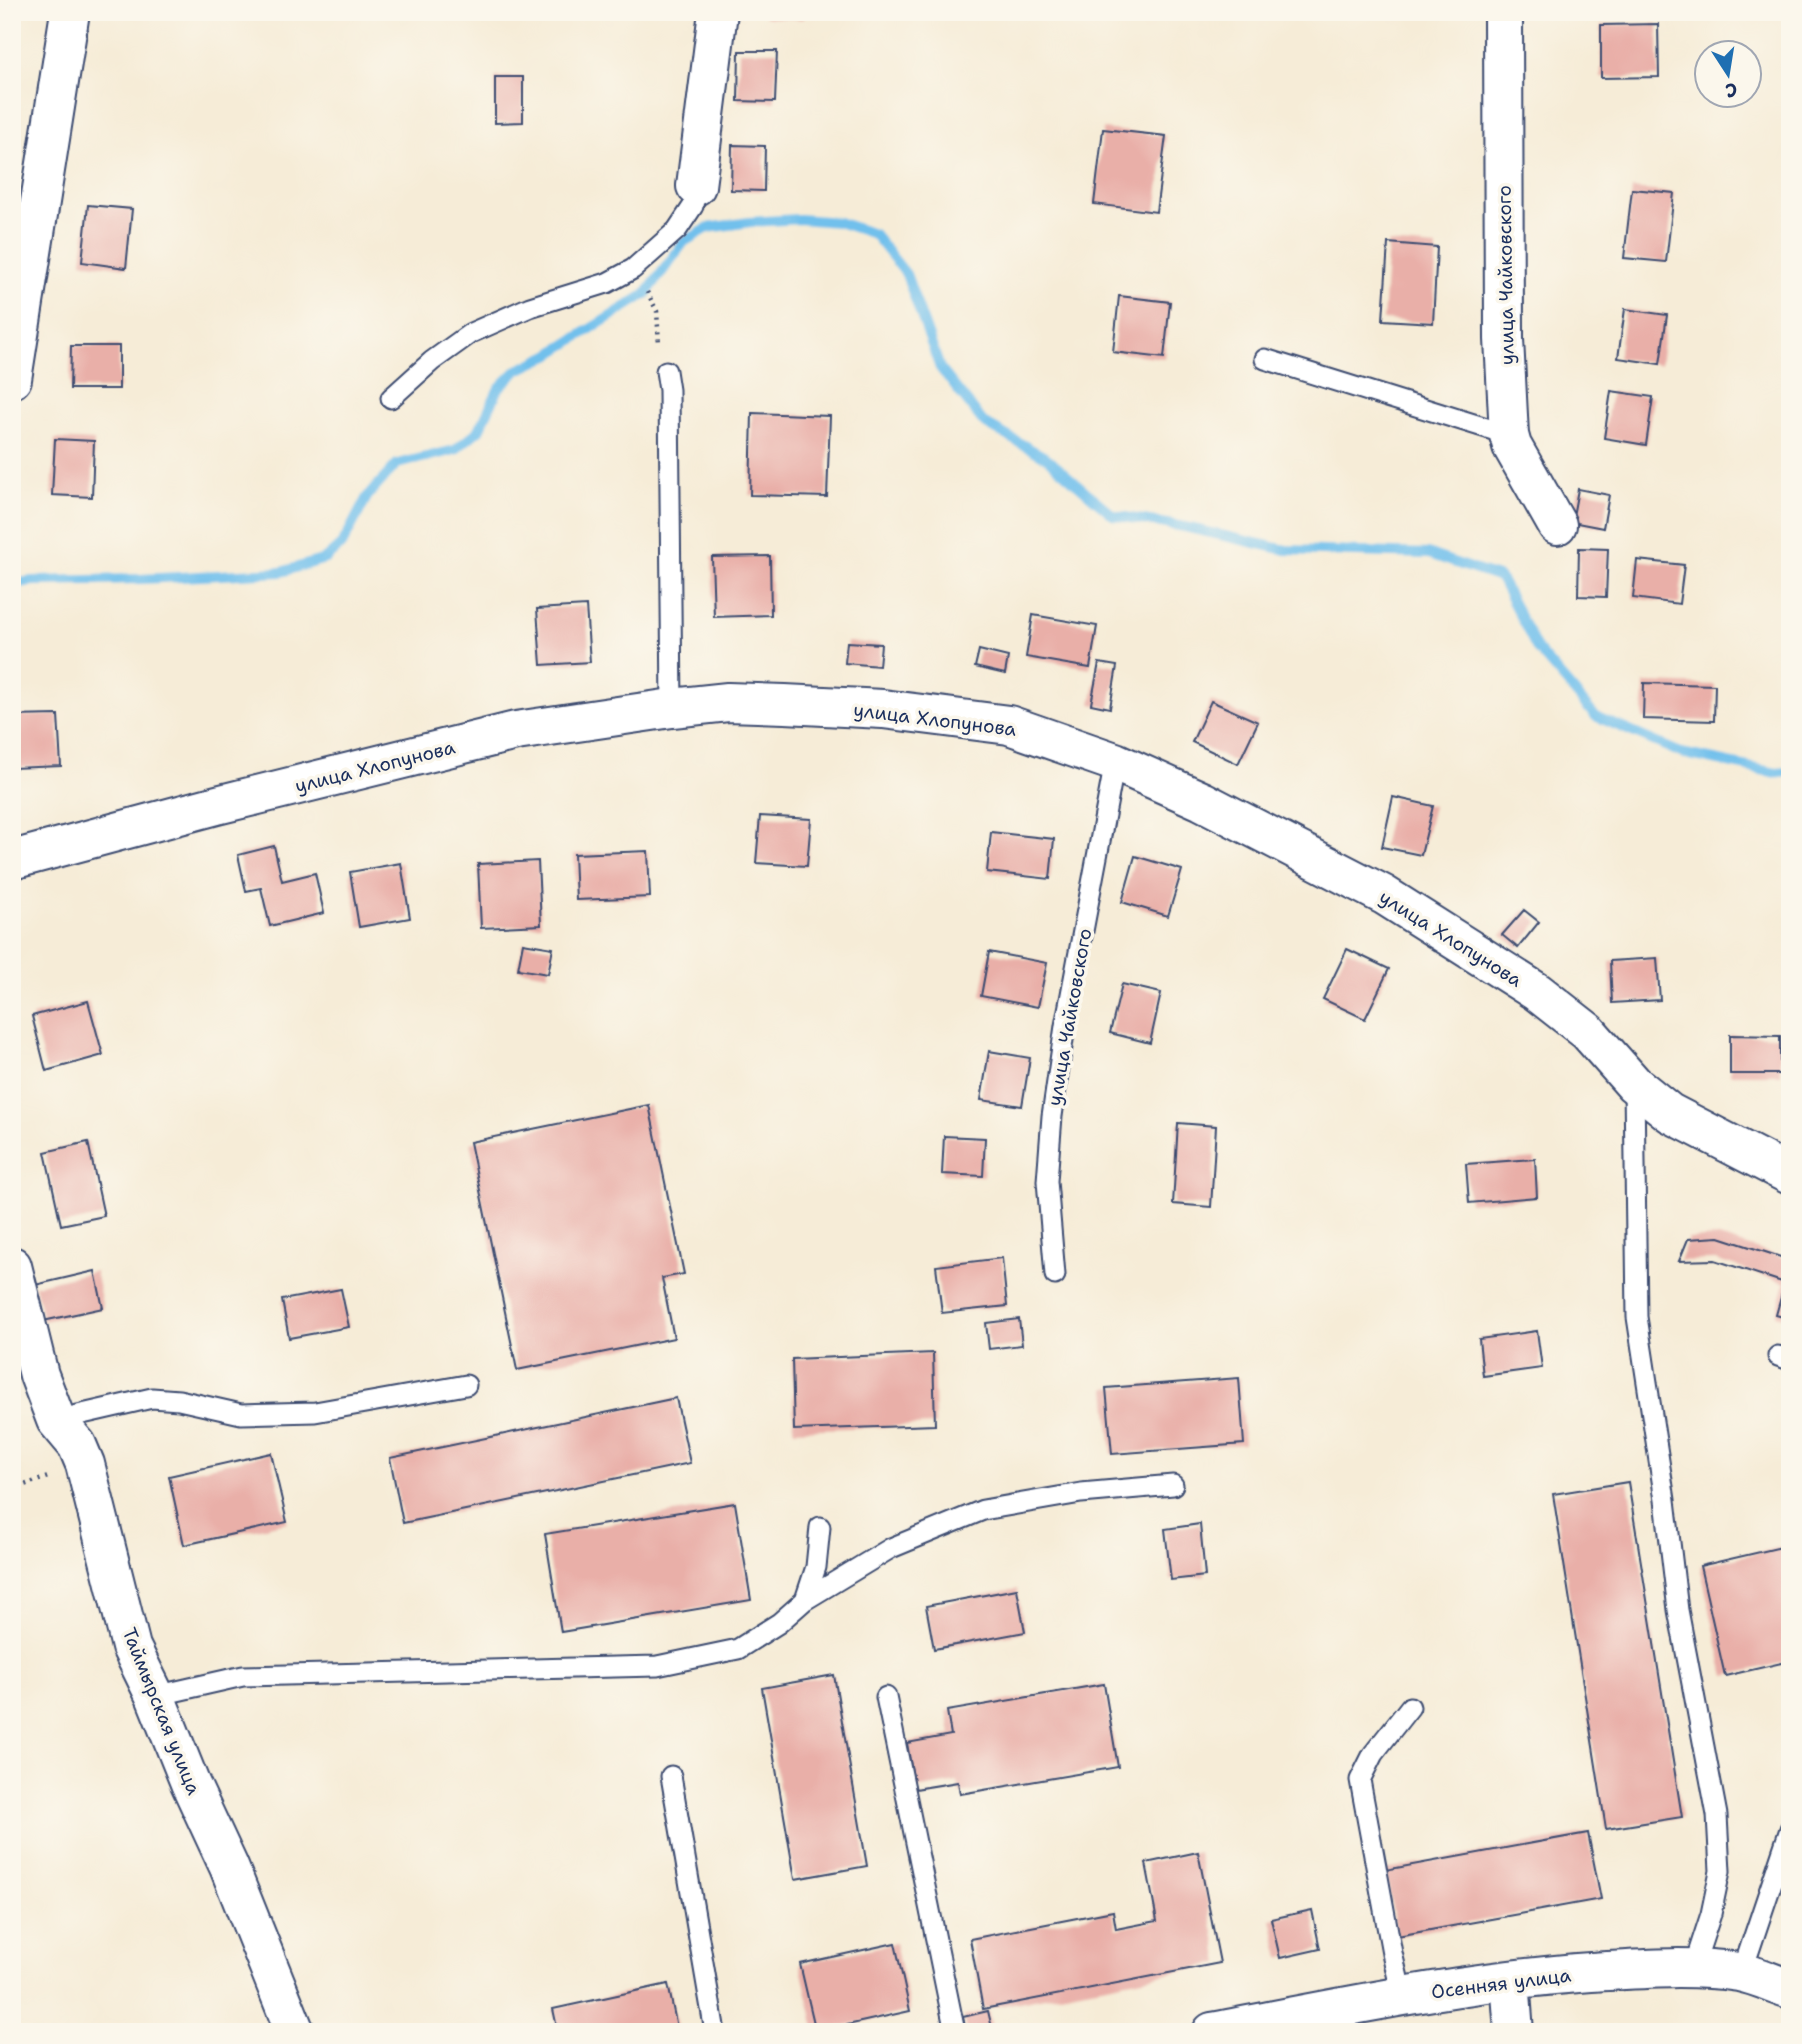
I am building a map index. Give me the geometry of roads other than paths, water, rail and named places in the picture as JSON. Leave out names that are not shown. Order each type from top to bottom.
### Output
[{"type":"street","points":[[12,379],[69,12]]},
{"type":"street","points":[[696,186],[718,12]]},
{"type":"street","name":"улица Чайковского","points":[[1503,12],[1504,340],[1509,435],[1512,446],[1558,525]]},
{"type":"street","name":"улица Хлопунова","points":[[12,860],[217,805],[516,732],[672,708],[728,702],[883,709],[1009,725],[1115,762],[1202,801],[1395,902],[1537,992],[1588,1032],[1634,1084],[1670,1113],[1790,1175]]},
{"type":"street","name":"Таймырская улица","points":[[12,1266],[39,1375],[56,1420],[77,1445],[85,1464],[131,1647],[156,1696],[190,1783],[234,1879],[295,2032]]},
{"type":"street","name":"Осенняя улица","points":[[1212,2032],[1402,1995],[1510,1980],[1644,1969],[1742,1972],[1790,1989]]},
{"type":"street","points":[[1510,1980],[1514,2032]]},
{"type":"lane","points":[[391,398],[432,361],[471,333],[530,307],[607,283],[633,269],[677,230],[693,206],[696,186]]},
{"type":"lane","points":[[1265,359],[1509,435]]},
{"type":"lane","points":[[666,372],[669,390],[672,708]]},
{"type":"lane","name":"улица Чайковского","points":[[1055,1275],[1047,1181],[1052,1116],[1065,1026],[1115,762]]},
{"type":"lane","points":[[1634,1084],[1637,1317],[1665,1500],[1678,1611],[1717,1815],[1720,1871],[1711,1914],[1693,1969]]},
{"type":"lane","points":[[56,1420],[152,1398],[179,1400],[241,1414],[315,1412],[466,1385]]},
{"type":"lane","points":[[156,1696],[243,1676],[657,1666],[737,1648],[779,1623],[805,1600],[891,1548],[983,1510],[1081,1493],[1173,1485]]},
{"type":"lane","points":[[805,1600],[816,1567],[820,1527]]},
{"type":"lane","points":[[886,1697],[955,2032]]},
{"type":"lane","points":[[1402,1995],[1389,1940],[1360,1780],[1373,1754],[1410,1707]]},
{"type":"lane","points":[[671,1776],[715,2032]]},
{"type":"lane","points":[[1742,1972],[1790,1829]]},
{"type":"waterway","points":[[12,584],[281,572],[325,559],[343,543],[367,497],[397,464],[455,450],[479,430],[499,388],[516,371],[549,355],[646,294],[684,242],[708,228],[750,222],[799,219],[838,222],[874,234],[906,274],[940,368],[984,423],[1047,458],[1113,515],[1185,527],[1286,550],[1429,554],[1500,578],[1537,649],[1595,716],[1681,753],[1776,773],[1790,772]]}]
